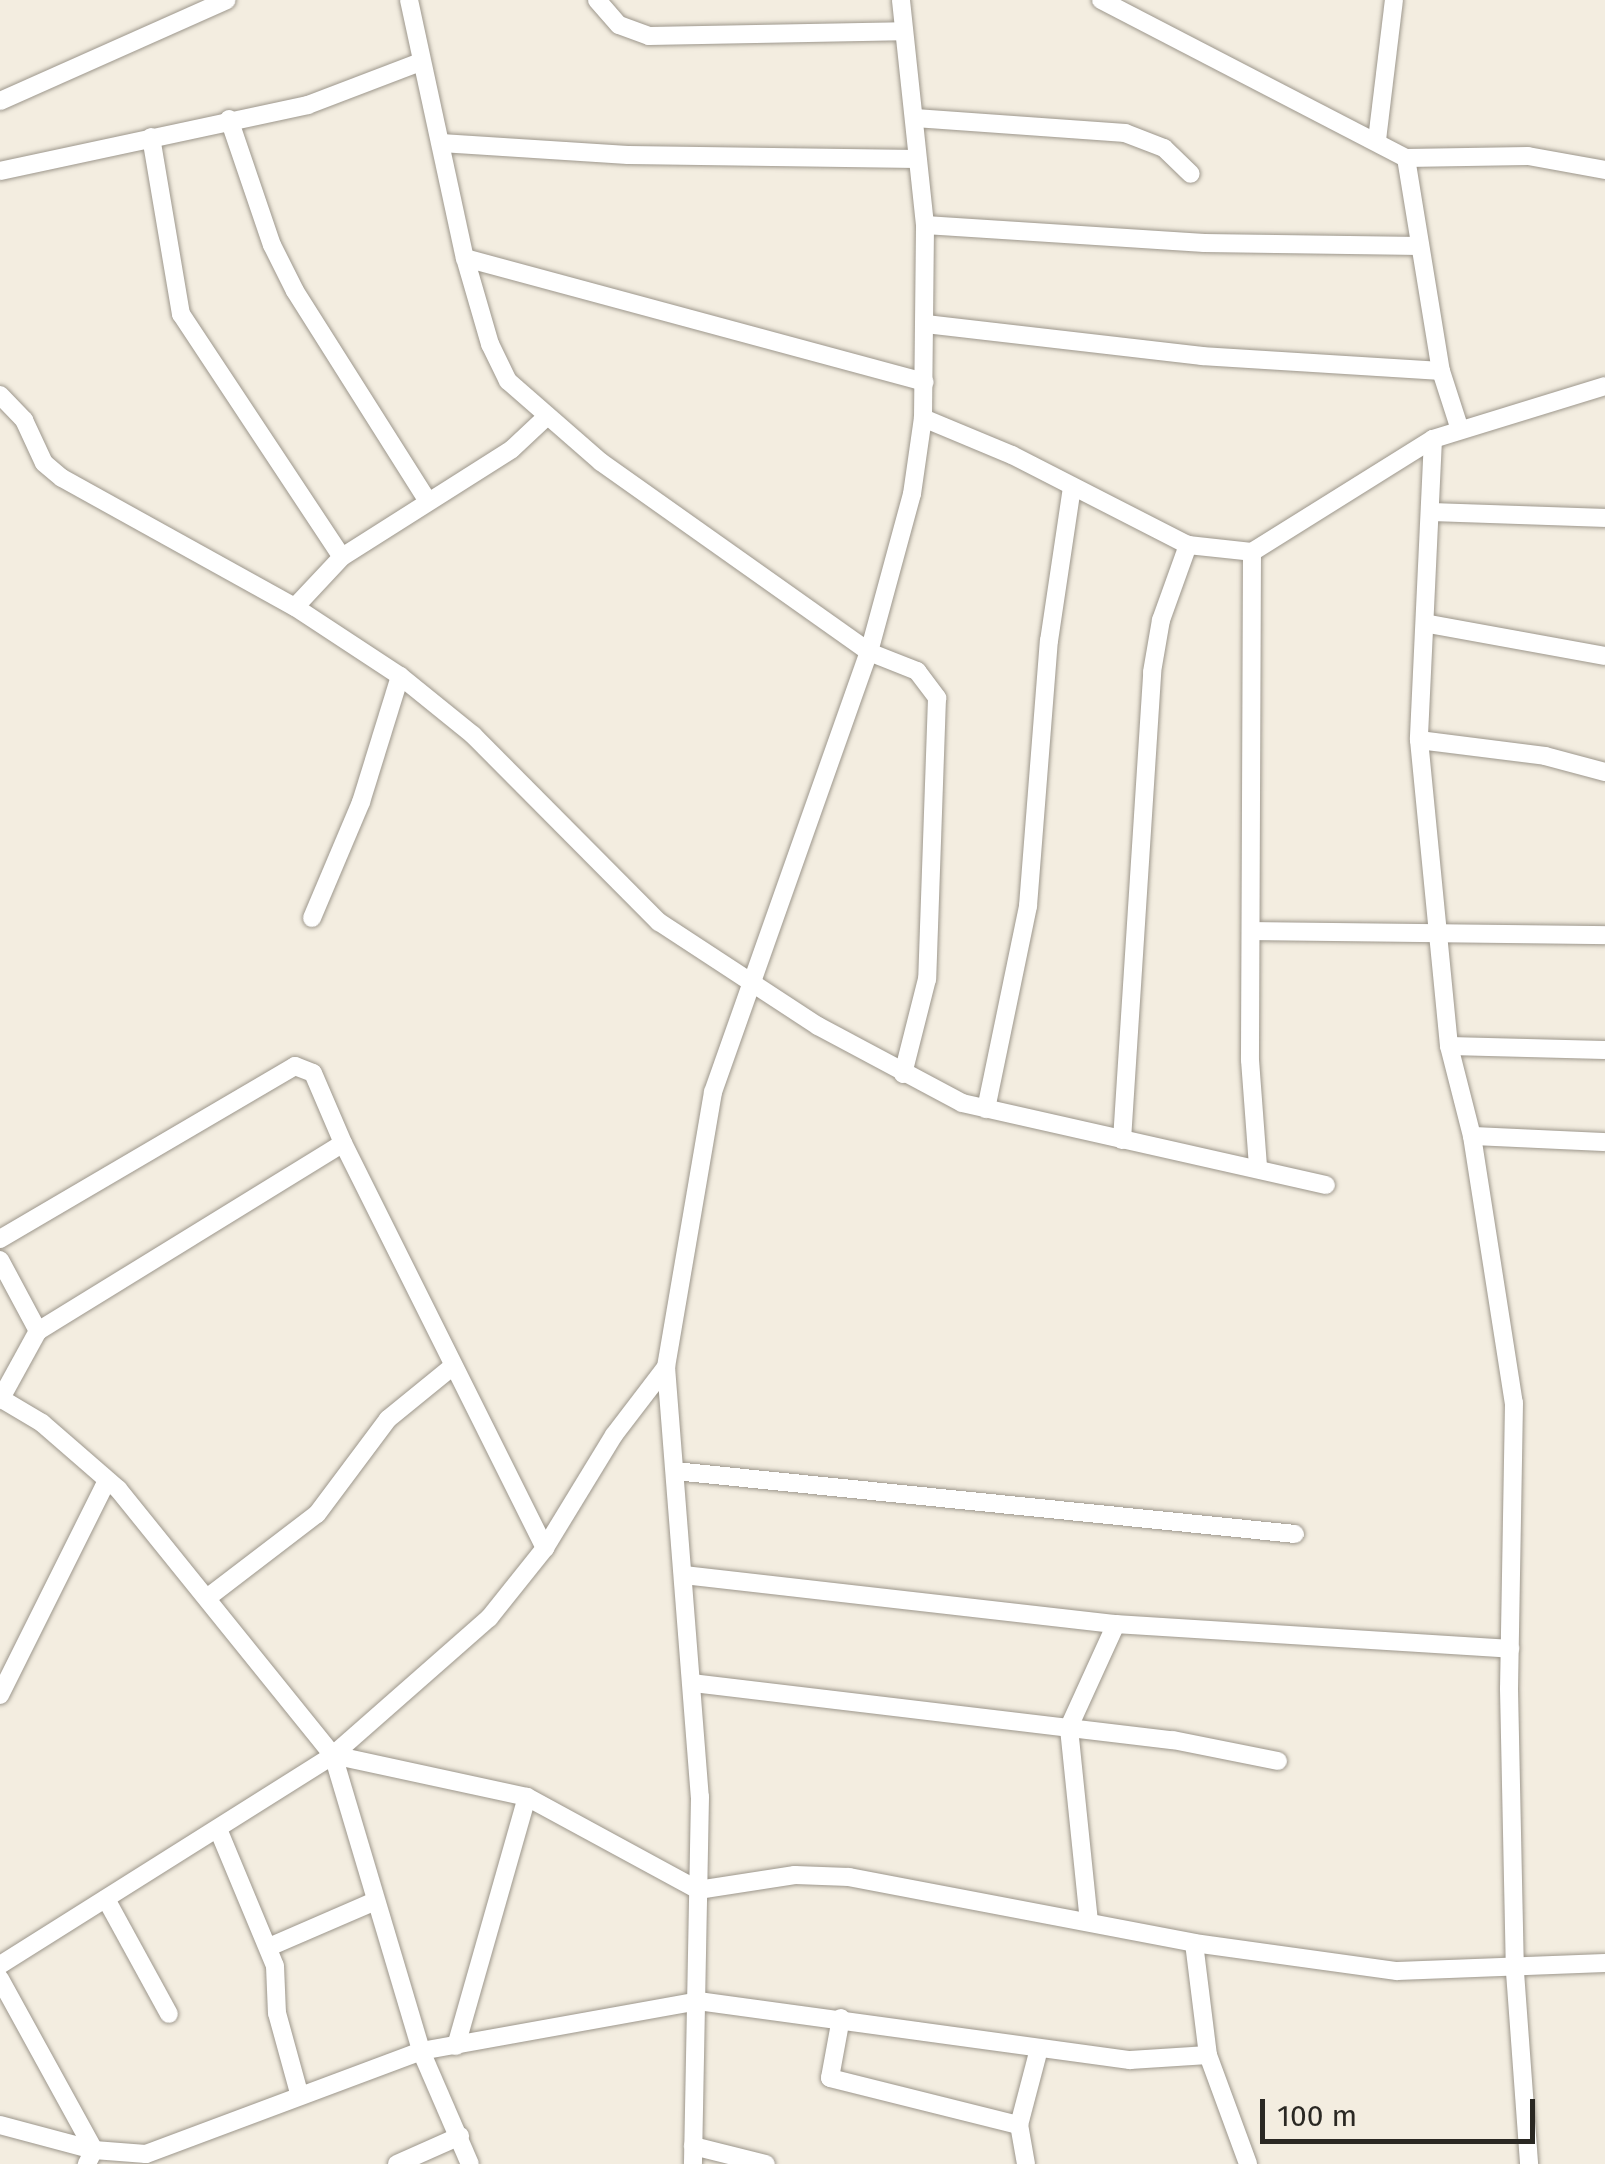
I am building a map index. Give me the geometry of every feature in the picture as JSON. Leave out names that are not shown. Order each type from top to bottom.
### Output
[{"type":"street","points":[[0,101],[226,0]]},
{"type":"street","points":[[409,0],[418,63],[441,143],[465,258],[502,368],[545,418],[869,652],[929,682],[941,717],[928,979],[903,1074]]},
{"type":"street","points":[[597,0],[618,25],[649,36],[902,31]]},
{"type":"street","points":[[766,2164],[693,2155],[698,1890],[692,1683],[666,1367],[709,1111],[869,652],[912,494],[925,382],[925,226],[900,0]]},
{"type":"street","points":[[1102,0],[1120,4],[1230,72],[1377,140],[1406,158],[1528,156],[1605,170]]},
{"type":"street","points":[[1377,140],[1394,0]]},
{"type":"street","points":[[0,171],[230,119],[308,106],[418,63]]},
{"type":"street","points":[[915,118],[1125,133],[1164,148],[1190,174]]},
{"type":"street","points":[[230,119],[272,245],[295,292],[426,498]]},
{"type":"street","points":[[151,137],[180,314],[342,556]]},
{"type":"street","points":[[441,143],[628,155],[917,158]]},
{"type":"street","points":[[1406,158],[1441,371],[1460,430]]},
{"type":"street","points":[[925,226],[1326,248],[1420,246]]},
{"type":"street","points":[[465,258],[925,382]]},
{"type":"street","points":[[926,324],[1202,356],[1441,371]]},
{"type":"street","points":[[923,418],[1188,545],[1252,552],[1433,439],[1605,386]]},
{"type":"street","points":[[0,395],[24,420],[44,462],[62,478],[295,606],[400,676],[473,736],[659,922],[752,986],[903,1074],[986,1109],[1326,1185]]},
{"type":"street","points":[[295,606],[342,556],[426,498],[512,449],[545,418]]},
{"type":"street","points":[[1433,439],[1429,624],[1419,740],[1434,934],[1448,1046],[1472,1136],[1514,1404],[1510,1649],[1515,1972],[1529,2164]]},
{"type":"street","points":[[986,1109],[1028,906],[1048,641],[1072,487]]},
{"type":"street","points":[[1433,512],[1605,518]]},
{"type":"street","points":[[1122,1140],[1152,672],[1161,620],[1188,545]]},
{"type":"street","points":[[1252,552],[1256,931],[1250,1060],[1258,1168]]},
{"type":"street","points":[[1429,624],[1605,656]]},
{"type":"street","points":[[312,918],[362,802],[400,676]]},
{"type":"street","points":[[1419,740],[1545,756],[1605,772]]},
{"type":"street","points":[[1256,931],[1605,935]]},
{"type":"street","points":[[1448,1046],[1605,1050]]},
{"type":"street","points":[[0,1239],[295,1066],[313,1074],[452,1366],[546,1548]]},
{"type":"street","points":[[1472,1136],[1605,1142]]},
{"type":"street","points":[[343,1143],[38,1331],[0,1398],[42,1423],[107,1480],[333,1755],[421,2051],[470,2164]]},
{"type":"street","points":[[0,1260],[38,1331]]},
{"type":"street","points":[[207,1598],[317,1514],[388,1419],[452,1366]]},
{"type":"street","points":[[0,1965],[333,1755],[489,1618],[546,1548],[614,1435],[666,1367]]},
{"type":"street","points":[[675,1471],[1295,1534]]},
{"type":"street","points":[[0,1695],[107,1480]]},
{"type":"street","points":[[684,1575],[1116,1624],[1510,1649]]},
{"type":"street","points":[[1089,1922],[1069,1727],[1116,1624]]},
{"type":"street","points":[[692,1683],[1069,1727],[1278,1761]]},
{"type":"street","points":[[333,1755],[527,1796],[698,1890],[796,1875],[849,1876],[1194,1942],[1397,1971],[1515,1972],[1605,1964]]},
{"type":"street","points":[[456,2046],[527,1796]]},
{"type":"street","points":[[218,1829],[268,1947],[277,2012],[299,2093]]},
{"type":"street","points":[[106,1899],[169,2014]]},
{"type":"street","points":[[268,1947],[374,1902]]},
{"type":"street","points":[[1194,1942],[1208,2055],[1248,2164]]},
{"type":"street","points":[[0,1980],[90,2157]]},
{"type":"street","points":[[0,2125],[90,2157],[152,2159],[299,2093],[421,2051],[698,2000],[1130,2060],[1208,2055]]},
{"type":"street","points":[[842,2018],[830,2078],[1019,2124]]},
{"type":"street","points":[[1026,2164],[1019,2124],[1039,2049]]},
{"type":"street","points":[[397,2164],[460,2136]]}]
